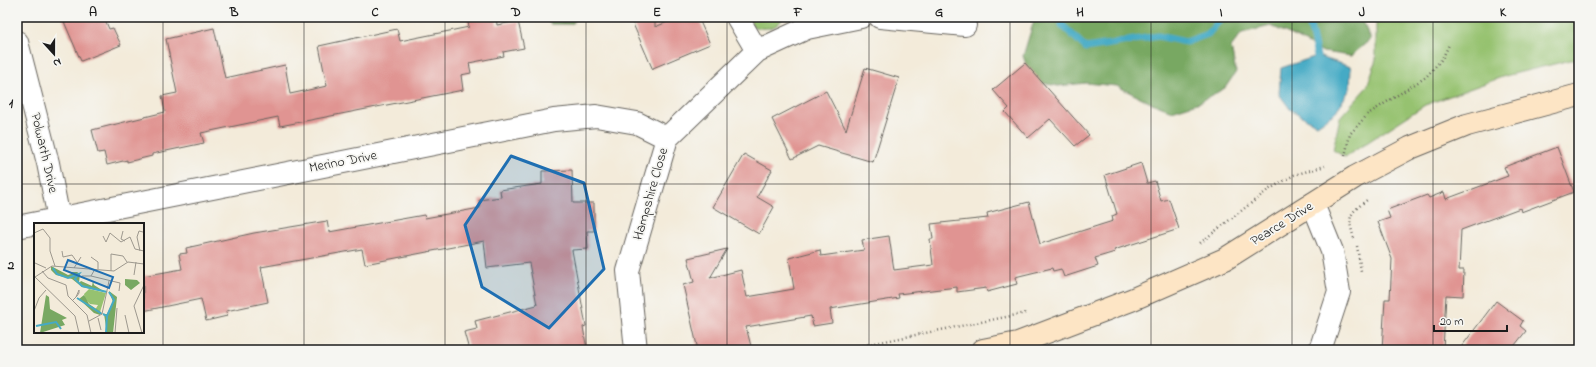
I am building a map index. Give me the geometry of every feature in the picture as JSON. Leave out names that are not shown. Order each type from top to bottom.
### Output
[{"type":"street","points":[[737,17],[757,51]]},
{"type":"street","name":"Hampshire Close","points":[[636,350],[628,271],[668,138],[757,51],[804,23],[861,17]]},
{"type":"street","points":[[880,17],[966,25]]},
{"type":"street","name":"Polwarth Drive","points":[[17,42],[48,163],[59,219]]},
{"type":"street","name":"Pearce Drive","points":[[983,350],[1018,344],[1131,300],[1218,262],[1355,177],[1410,148],[1467,125],[1579,95]]},
{"type":"street","name":"Merino Drive","points":[[38,223],[554,120],[596,116],[637,123],[668,138]]},
{"type":"street","points":[[1313,204],[1332,251],[1339,292],[1320,350]]},
{"type":"street","name":"Merino Drive","points":[[17,227],[34,224]]},
{"type":"path","points":[[1345,157],[1350,134],[1354,129],[1368,114],[1426,77],[1442,59],[1449,45]]},
{"type":"path","points":[[1195,247],[1268,190],[1294,175],[1332,163]]},
{"type":"path","points":[[840,350],[1033,312]]},
{"type":"highlighted area","points":[[511,156],[584,183],[604,269],[549,328],[482,287],[465,225]]},
{"type":"green space","points":[[544,17],[577,17],[572,24],[550,24]]},
{"type":"green space","points":[[749,17],[783,17],[774,27],[761,28],[752,26]]},
{"type":"green space","points":[[1035,17],[1360,17],[1371,39],[1351,56],[1323,52],[1298,38],[1271,26],[1242,33],[1231,47],[1236,72],[1225,88],[1200,102],[1172,111],[1149,102],[1117,86],[1086,83],[1058,86],[1032,81],[1023,56]]},
{"type":"green space","points":[[1376,17],[1579,17],[1579,58],[1505,76],[1425,105],[1345,157],[1333,150],[1340,117],[1367,87],[1376,60]]},
{"type":"water","points":[[1317,56],[1351,67],[1350,89],[1335,113],[1317,125],[1290,109],[1279,94],[1281,68]]},
{"type":"building","points":[[62,17],[104,17],[109,29],[113,28],[121,45],[81,61]]},
{"type":"building","points":[[467,17],[496,17],[497,25],[518,21],[524,48],[503,52],[504,56],[469,63],[471,73],[461,75],[463,90],[280,126],[278,117],[201,133],[204,143],[152,154],[152,156],[127,162],[127,160],[107,165],[104,152],[98,153],[92,130],[165,112],[162,96],[177,93],[166,39],[214,28],[225,78],[285,65],[290,94],[327,86],[319,46],[397,29],[400,41],[469,27]]},
{"type":"building","points":[[630,17],[655,17],[655,27],[680,17],[698,17],[710,44],[653,68],[653,70]]},
{"type":"building","points":[[1025,63],[1089,135],[1075,146],[1050,119],[1028,138],[1005,112],[1009,108],[993,90]]},
{"type":"building","points":[[865,68],[899,78],[873,162],[818,146],[792,159],[772,119],[826,91],[846,130]]},
{"type":"building","points":[[1557,147],[1574,192],[1521,212],[1520,208],[1461,230],[1459,270],[1464,270],[1463,296],[1446,295],[1443,350],[1382,350],[1385,299],[1390,299],[1392,259],[1378,222],[1390,218],[1387,210],[1427,195],[1429,198],[1444,192],[1446,199],[1508,176],[1504,167]]},
{"type":"building","points":[[744,154],[772,170],[757,197],[774,207],[759,234],[713,207]]},
{"type":"building","points":[[1141,163],[1147,183],[1155,181],[1161,201],[1169,199],[1179,229],[1114,250],[1115,252],[1095,258],[1098,266],[1064,277],[1061,269],[1053,271],[1052,268],[1015,277],[1017,284],[987,292],[986,288],[957,292],[957,287],[898,294],[899,298],[830,309],[832,323],[813,326],[811,316],[746,327],[752,350],[698,350],[683,285],[694,282],[688,258],[727,249],[710,278],[741,270],[747,297],[794,289],[789,258],[820,250],[821,256],[864,250],[862,240],[889,236],[894,270],[933,265],[930,239],[933,239],[931,224],[988,218],[987,213],[1029,202],[1040,244],[1113,221],[1112,216],[1117,214],[1105,175]]},
{"type":"building","points":[[572,170],[573,203],[594,203],[594,231],[587,231],[588,249],[572,250],[586,326],[583,327],[587,350],[469,350],[464,332],[477,329],[475,321],[537,305],[529,263],[487,268],[484,241],[365,264],[362,249],[261,267],[268,302],[226,311],[227,316],[206,321],[201,299],[144,311],[144,276],[182,269],[179,254],[187,253],[186,248],[254,233],[327,221],[329,232],[424,215],[425,218],[480,208],[479,200],[501,197],[500,190],[542,184],[542,171]]},
{"type":"building","points":[[1496,301],[1523,321],[1520,326],[1526,331],[1511,350],[1459,350]]},
{"type":"waterway","points":[[1060,17],[1062,25],[1086,48],[1158,36],[1186,42],[1208,34],[1219,21],[1219,17]]},
{"type":"waterway","points":[[1308,17],[1317,56],[1317,65]]}]
